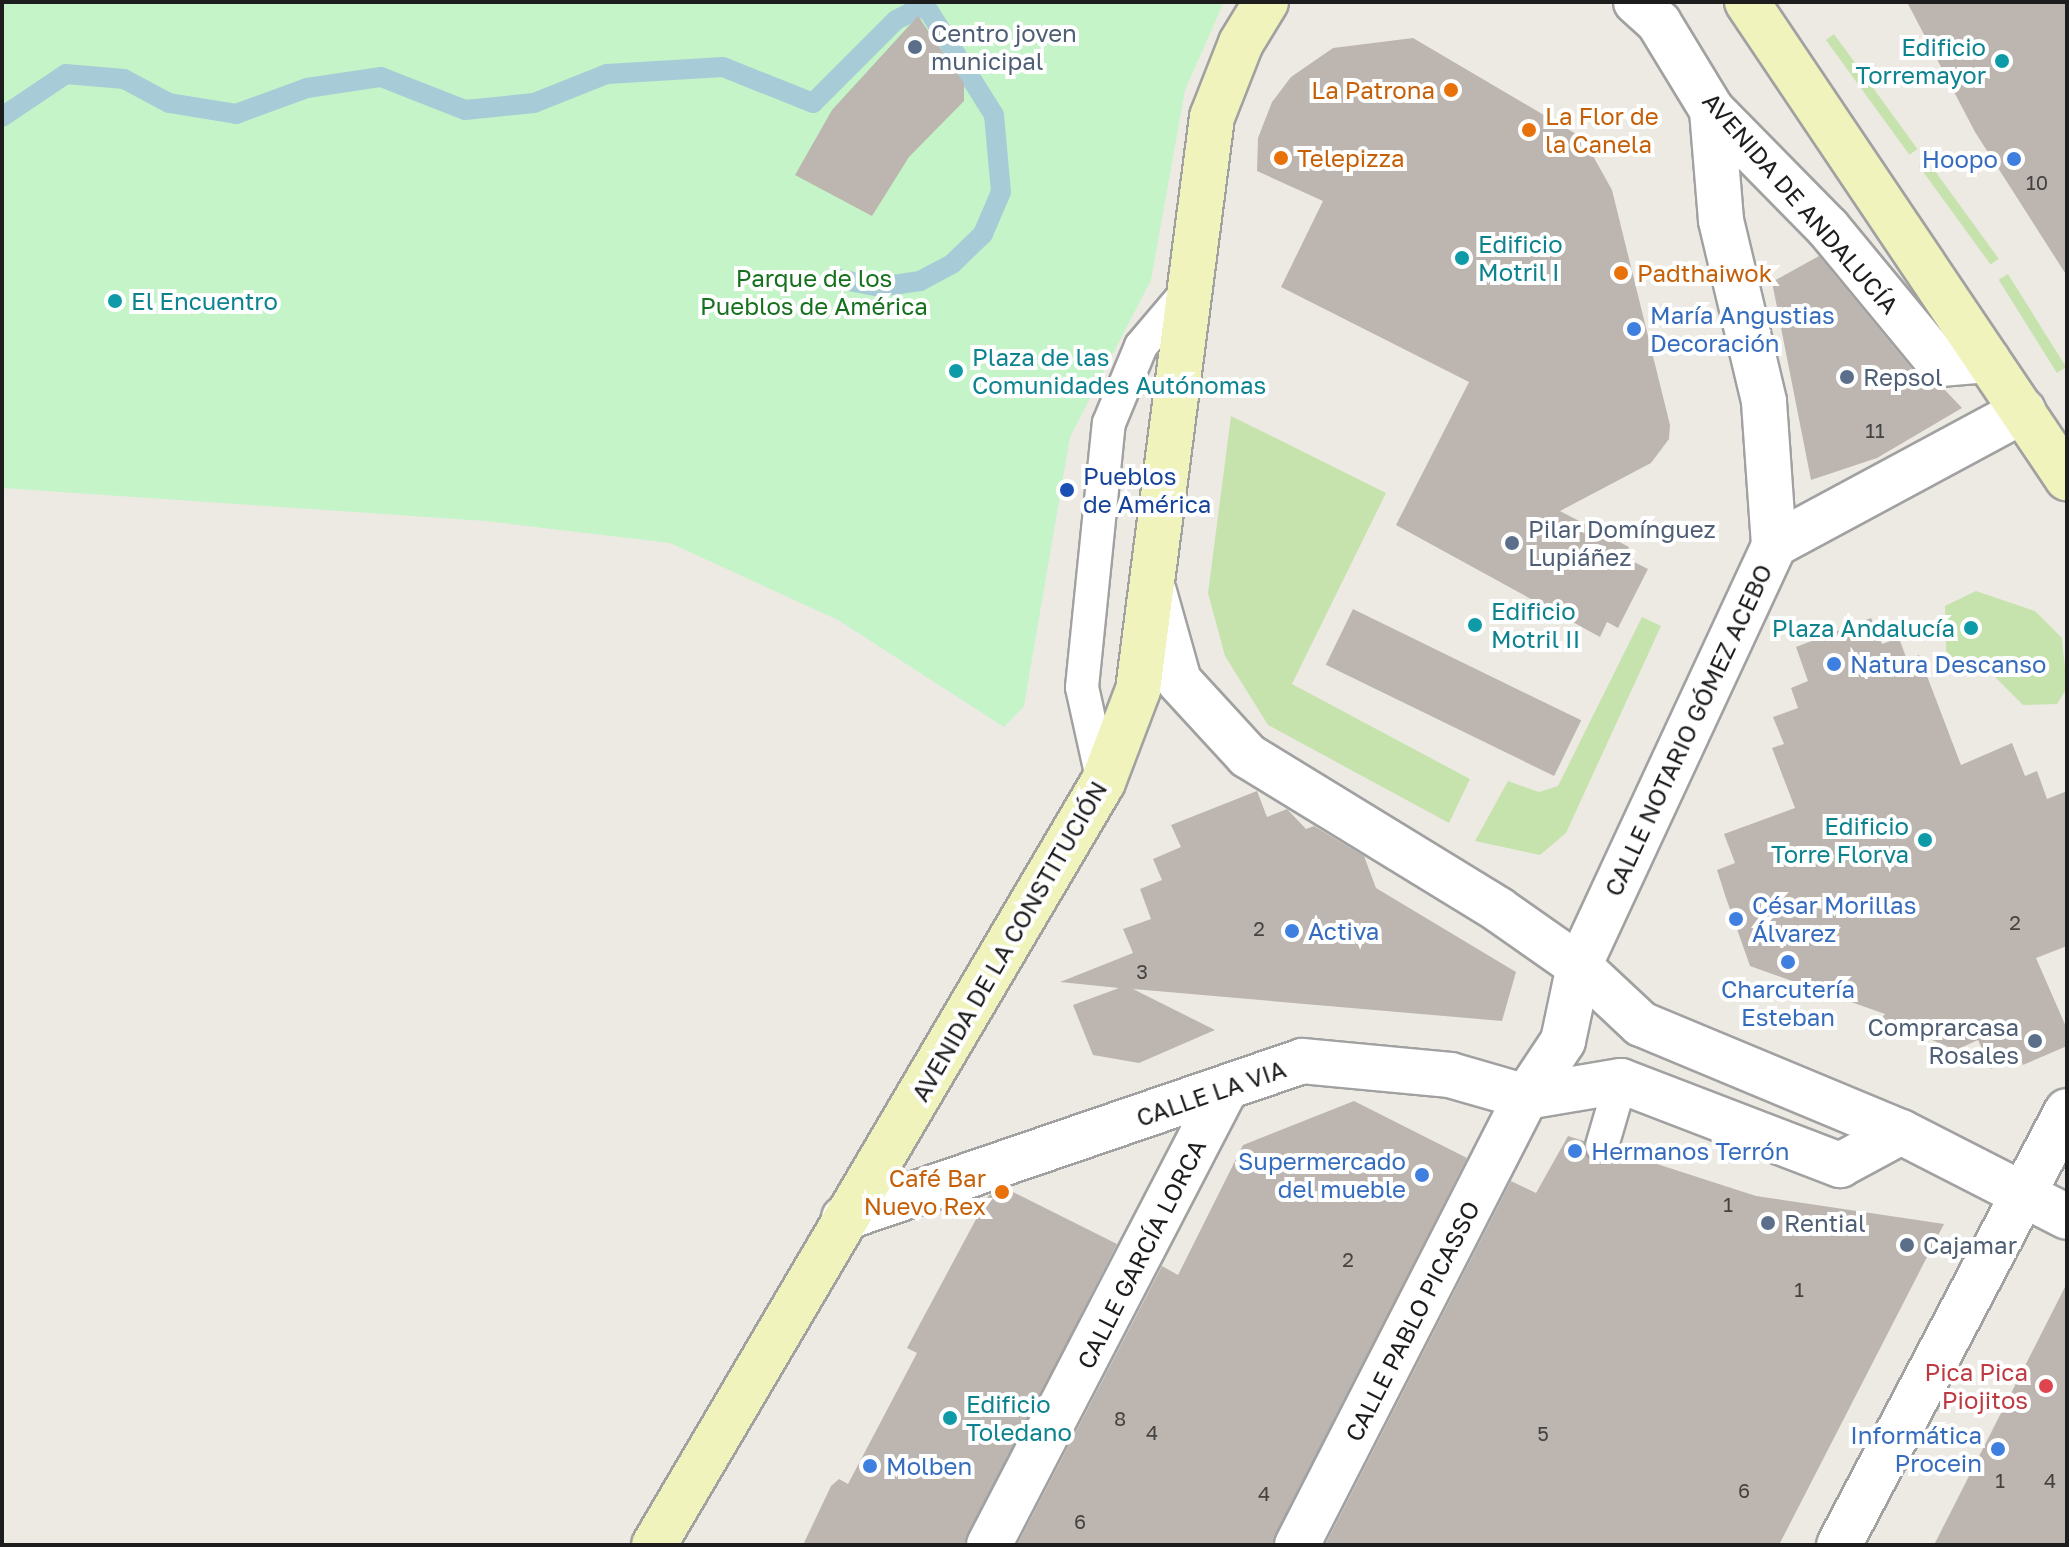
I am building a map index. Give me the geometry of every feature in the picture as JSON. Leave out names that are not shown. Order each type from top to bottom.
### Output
[{"type":"main road","name":"AVENIDA DE LA CONSTITUCIÓN","points":[[654,1545],[844,1218],[1031,912],[1103,782],[1138,690],[1154,592],[1187,292],[1212,117],[1241,43],[1266,2]]},
{"type":"main road","name":"AVENIDA DE ANDALUCÍA","points":[[1749,4],[2067,478]]},
{"type":"street","name":"AVENIDA DE ANDALUCÍA","points":[[1636,2],[1659,23],[1712,110],[1828,228],[1940,364],[1988,360]]},
{"type":"street","name":"CALLE NOTARIO GÓMEZ ACEBO","points":[[1526,1097],[1563,1041],[1579,966],[1774,545],[1764,401],[1721,220],[1712,110]]},
{"type":"street","points":[[1774,545],[2023,411]]},
{"type":"street","points":[[1154,592],[1179,681],[1248,756],[1579,966],[1641,1024],[1901,1132],[2024,1192],[2067,1217]]},
{"type":"street","name":"CALLE LA VIA","points":[[844,1218],[1225,1090],[1302,1061],[1450,1075],[1526,1097],[1621,1081]]},
{"type":"street","points":[[1621,1081],[1840,1165],[1901,1132]]},
{"type":"street","name":"CALLE GARCÍA LORCA","points":[[989,1545],[1225,1090]]},
{"type":"street","name":"CALLE PABLO PICASSO","points":[[1297,1545],[1526,1097]]},
{"type":"street","points":[[1839,1545],[2067,1111]]},
{"type":"lane","points":[[1103,782],[1082,687],[1109,423],[1141,346],[1187,292]]},
{"type":"lane","points":[[1602,1146],[1621,1081]]},
{"type":"green space","name":"Parque de los Pueblos de América","points":[[2,2],[1224,2],[1185,90],[1151,280],[1070,437],[1024,706],[1004,727],[838,620],[670,543],[486,521],[2,488]]},
{"type":"green space","points":[[1834,34],[1917,149],[1909,155],[1826,40]]},
{"type":"green space","points":[[1927,160],[1999,259],[1991,265],[1919,166]]},
{"type":"green space","points":[[2008,274],[2066,367],[2057,373],[1999,280]]},
{"type":"green space","points":[[1231,416],[1386,493],[1292,684],[1470,779],[1449,823],[1268,725],[1225,656],[1208,593]]},
{"type":"green space","points":[[1976,591],[2035,611],[2062,638],[2067,688],[2057,704],[2023,705],[1992,674],[1962,667],[1946,651],[1945,606]]},
{"type":"green space","points":[[1642,617],[1661,626],[1566,833],[1540,855],[1475,841],[1508,781],[1539,792],[1558,786]]},
{"type":"building","points":[[1907,2],[2067,2],[2067,276],[1975,132]]},
{"type":"building","points":[[918,16],[964,83],[964,101],[909,157],[872,216],[795,175],[832,110]]},
{"type":"building","name":"Edificio Motril I","points":[[1413,38],[1583,138],[1612,190],[1670,425],[1669,439],[1651,463],[1560,511],[1629,547],[1624,557],[1648,569],[1618,628],[1607,622],[1600,637],[1396,525],[1469,382],[1281,287],[1323,201],[1257,171],[1258,138],[1272,102],[1291,77],[1333,48]]},
{"type":"building","points":[[1819,256],[1921,380],[1944,389],[1962,408],[1877,458],[1811,480],[1772,282]]},
{"type":"building","points":[[1353,609],[1581,720],[1554,776],[1326,665]]},
{"type":"building","name":"Edificio Torre Florva","points":[[1871,618],[1882,644],[1899,638],[1907,660],[1919,655],[1961,765],[2012,743],[2025,776],[2037,771],[2047,799],[2067,791],[2067,946],[2036,958],[2067,1029],[2067,1046],[2023,1065],[2019,1056],[1991,1069],[1978,1040],[1956,1050],[1881,1019],[1885,1014],[1750,966],[1726,898],[1717,870],[1735,863],[1724,834],[1795,808],[1772,748],[1784,744],[1773,717],[1798,708],[1791,688],[1808,681],[1796,647]]},
{"type":"building","points":[[1257,791],[1267,817],[1287,809],[1306,829],[1314,826],[1364,856],[1376,888],[1516,972],[1502,1021],[1133,989],[1215,1030],[1139,1063],[1093,1055],[1073,1005],[1119,988],[1060,982],[1133,953],[1123,929],[1151,919],[1140,889],[1162,880],[1153,859],[1181,847],[1171,825]]},
{"type":"building","points":[[1354,1101],[1467,1158],[1272,1545],[1017,1545],[1162,1266],[1178,1275],[1243,1145]]},
{"type":"building","points":[[1568,1136],[1584,1141],[1588,1158],[1597,1164],[1620,1152],[1756,1196],[1944,1224],[1779,1545],[1325,1545],[1511,1181],[1536,1193]]},
{"type":"building","name":"Edificio Toledano","points":[[1007,1189],[1117,1244],[964,1545],[803,1545],[831,1486],[839,1479],[848,1484],[917,1353],[907,1348],[989,1195]]},
{"type":"building","points":[[2067,1283],[2067,1545],[1934,1545]]},
{"type":"waterway","points":[[2,117],[66,74],[124,79],[169,103],[236,114],[307,88],[381,77],[465,110],[534,103],[607,74],[723,67],[813,103],[896,20],[925,5],[994,115],[1001,192],[983,234],[952,264],[920,281],[880,287],[839,279]]},
{"type":"place","name":"Centro joven municipal","points":[[915,47]]},
{"type":"place","name":"Edificio Torremayor","points":[[2002,61]]},
{"type":"place","name":"La Patrona","points":[[1451,90]]},
{"type":"place","name":"La Flor de la Canela","points":[[1529,130]]},
{"type":"place","name":"Telepizza","points":[[1281,158]]},
{"type":"place","name":"Hoopo","points":[[2014,159]]},
{"type":"place","name":"Edificio Motril I","points":[[1462,258]]},
{"type":"place","name":"Padthaiwok","points":[[1621,273]]},
{"type":"place","name":"El Encuentro","points":[[115,301]]},
{"type":"place","name":"María Angustias Decoración","points":[[1634,329]]},
{"type":"place","name":"Plaza de las Comunidades Autónomas","points":[[956,371]]},
{"type":"place","name":"Repsol","points":[[1847,377]]},
{"type":"place","name":"Pueblos de América","points":[[1067,490]]},
{"type":"place","name":"Pilar Domínguez Lupiáñez","points":[[1512,543]]},
{"type":"place","name":"Edificio Motril II","points":[[1475,625]]},
{"type":"place","name":"Plaza Andalucía","points":[[1971,628]]},
{"type":"place","name":"Natura Descanso","points":[[1834,664]]},
{"type":"place","name":"Edificio Torre Florva","points":[[1925,840]]},
{"type":"place","name":"César Morillas Álvarez","points":[[1736,919]]},
{"type":"place","name":"Activa","points":[[1292,931]]},
{"type":"place","name":"Charcutería Esteban","points":[[1788,962]]},
{"type":"place","name":"Comprarcasa Rosales","points":[[2035,1041]]},
{"type":"place","name":"Hermanos Terrón","points":[[1575,1151]]},
{"type":"place","name":"Supermercado del mueble","points":[[1422,1175]]},
{"type":"place","name":"Café Bar Nuevo Rex","points":[[1002,1192]]},
{"type":"place","name":"Rential","points":[[1768,1223]]},
{"type":"place","name":"Cajamar","points":[[1907,1245]]},
{"type":"place","name":"Pica Pica Piojitos","points":[[2046,1386]]},
{"type":"place","name":"Edificio Toledano","points":[[950,1418]]},
{"type":"place","name":"Informática Procein","points":[[1998,1449]]},
{"type":"place","name":"Molben","points":[[870,1466]]}]
